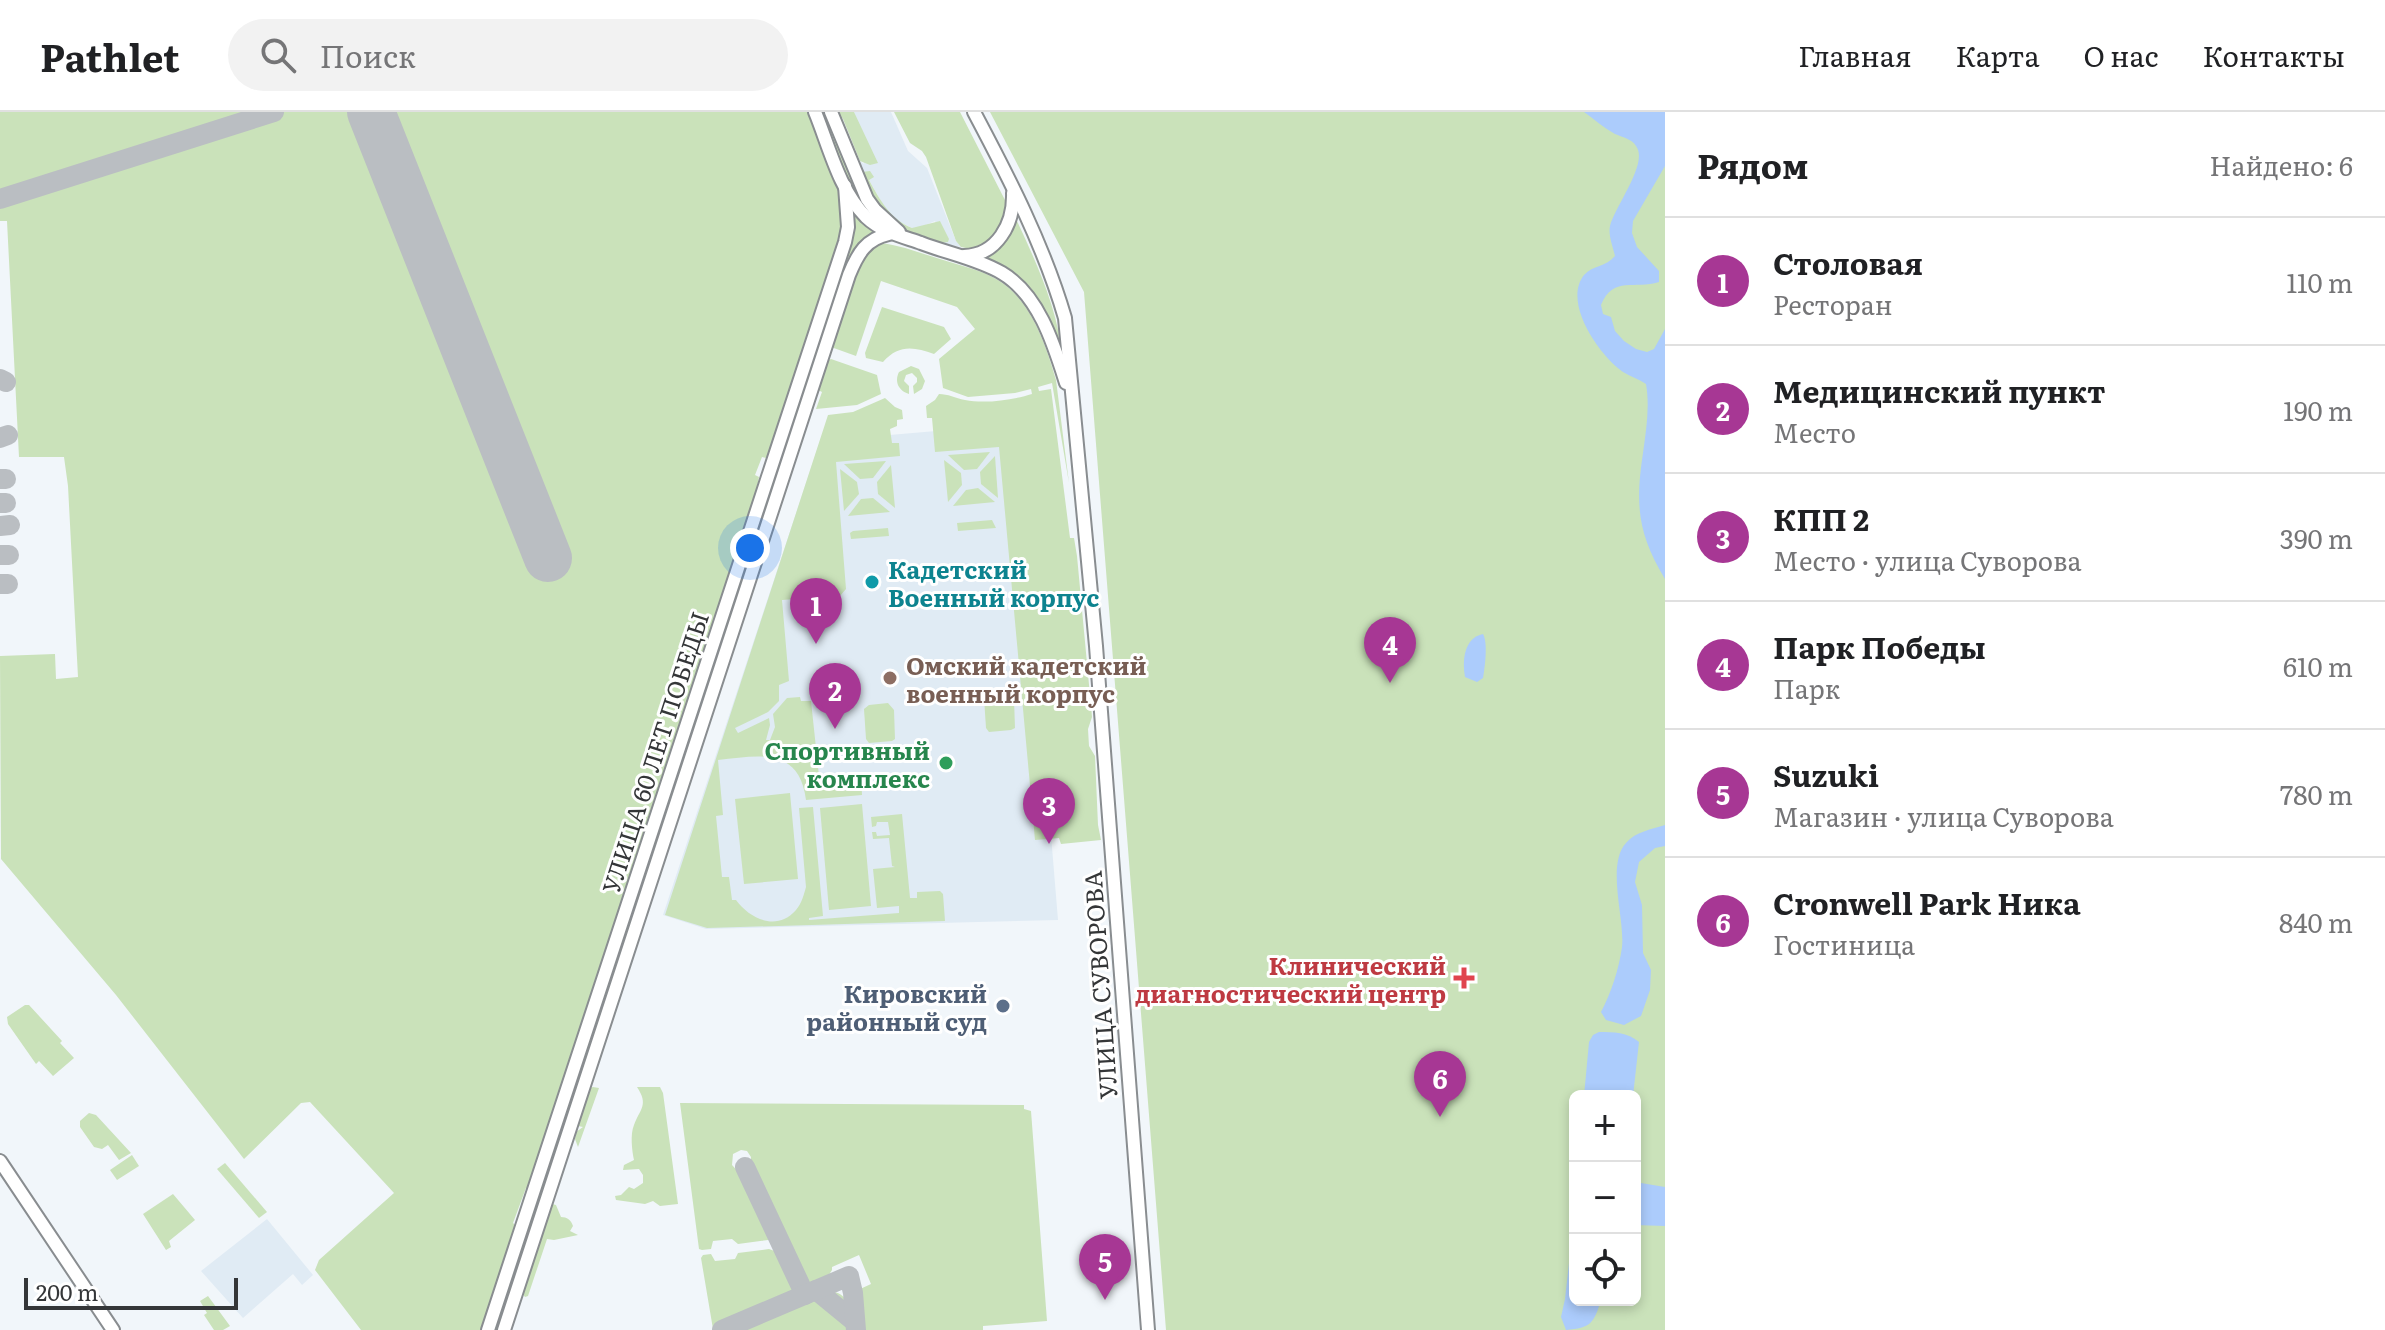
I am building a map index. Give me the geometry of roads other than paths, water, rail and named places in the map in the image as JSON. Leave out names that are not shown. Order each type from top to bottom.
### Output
[{"type":"main road","points":[[815,112],[845,186],[866,216],[889,234],[1003,274],[1026,294],[1055,348],[1071,397]]},
{"type":"main road","points":[[831,112],[867,199],[907,239]]},
{"type":"main road","points":[[974,112],[1013,186],[1056,287],[1065,318],[1071,397]]},
{"type":"main road","name":"УЛИЦА 60 ЛЕТ ПОБЕДЫ","points":[[488,1330],[848,227],[845,186]]},
{"type":"main road","points":[[958,256],[985,252],[1004,233],[1011,218],[1013,186]]},
{"type":"main road","name":"УЛИЦА 60 ЛЕТ ПОБЕДЫ","points":[[504,1330],[849,275],[860,251],[874,238],[889,234]]},
{"type":"main road","points":[[816,329],[829,333]]},
{"type":"main road","name":"УЛИЦА СУВОРОВА","points":[[1071,397],[1096,646],[1148,1330]]},
{"type":"main road","points":[[779,440],[793,444]]},
{"type":"main road","points":[[741,558],[754,562]]},
{"type":"main road","points":[[634,884],[647,889]]},
{"type":"main road","points":[[552,1135],[565,1140]]},
{"type":"main road","points":[[0,1161],[113,1330]]},
{"type":"water","points":[[1584,112],[1665,112],[1665,166],[1633,221],[1632,233],[1637,247],[1659,271],[1659,282],[1618,287],[1606,296],[1601,305],[1603,314],[1611,317],[1615,331],[1636,349],[1647,352],[1654,349],[1665,329],[1665,579],[1649,548],[1639,504],[1647,419],[1646,384],[1623,372],[1604,354],[1587,328],[1578,300],[1578,287],[1584,275],[1615,256],[1610,226],[1635,174],[1639,153],[1632,142],[1611,132]]},
{"type":"water","points":[[1483,634],[1485,667],[1483,678],[1477,682],[1465,677],[1464,657],[1472,640]]},
{"type":"water","points":[[1665,825],[1665,846],[1655,848],[1639,862],[1635,882],[1642,905],[1643,953],[1651,970],[1650,990],[1641,1016],[1624,1025],[1606,1020],[1601,1012],[1614,981],[1622,947],[1617,865],[1620,853],[1630,839]]},
{"type":"water","points":[[1599,1032],[1625,1034],[1639,1042],[1634,1090],[1585,1090],[1589,1042]]},
{"type":"water","points":[[1641,1183],[1665,1187],[1665,1226],[1641,1225]]},
{"type":"water","points":[[1569,1263],[1569,1306],[1599,1306],[1590,1323],[1566,1330],[1561,1317]]},
{"type":"place","name":"Кадетский Военный корпус","points":[[872,582]]},
{"type":"place","name":"Столовая","points":[[816,644]]},
{"type":"place","name":"Омский кадетский военный корпус","points":[[890,678]]},
{"type":"place","name":"Парк Победы","points":[[1390,683]]},
{"type":"place","name":"Медицинский пункт","points":[[835,729]]},
{"type":"place","name":"Спортивный комплекс","points":[[946,763]]},
{"type":"place","name":"КПП 2","points":[[1049,844]]},
{"type":"place","name":"Клинический диагностический центр","points":[[1464,978]]},
{"type":"place","name":"Кировский районный суд","points":[[1003,1006]]},
{"type":"place","name":"Cronwell Park Ника","points":[[1440,1117]]},
{"type":"place","name":"Suzuki","points":[[1105,1300]]}]
